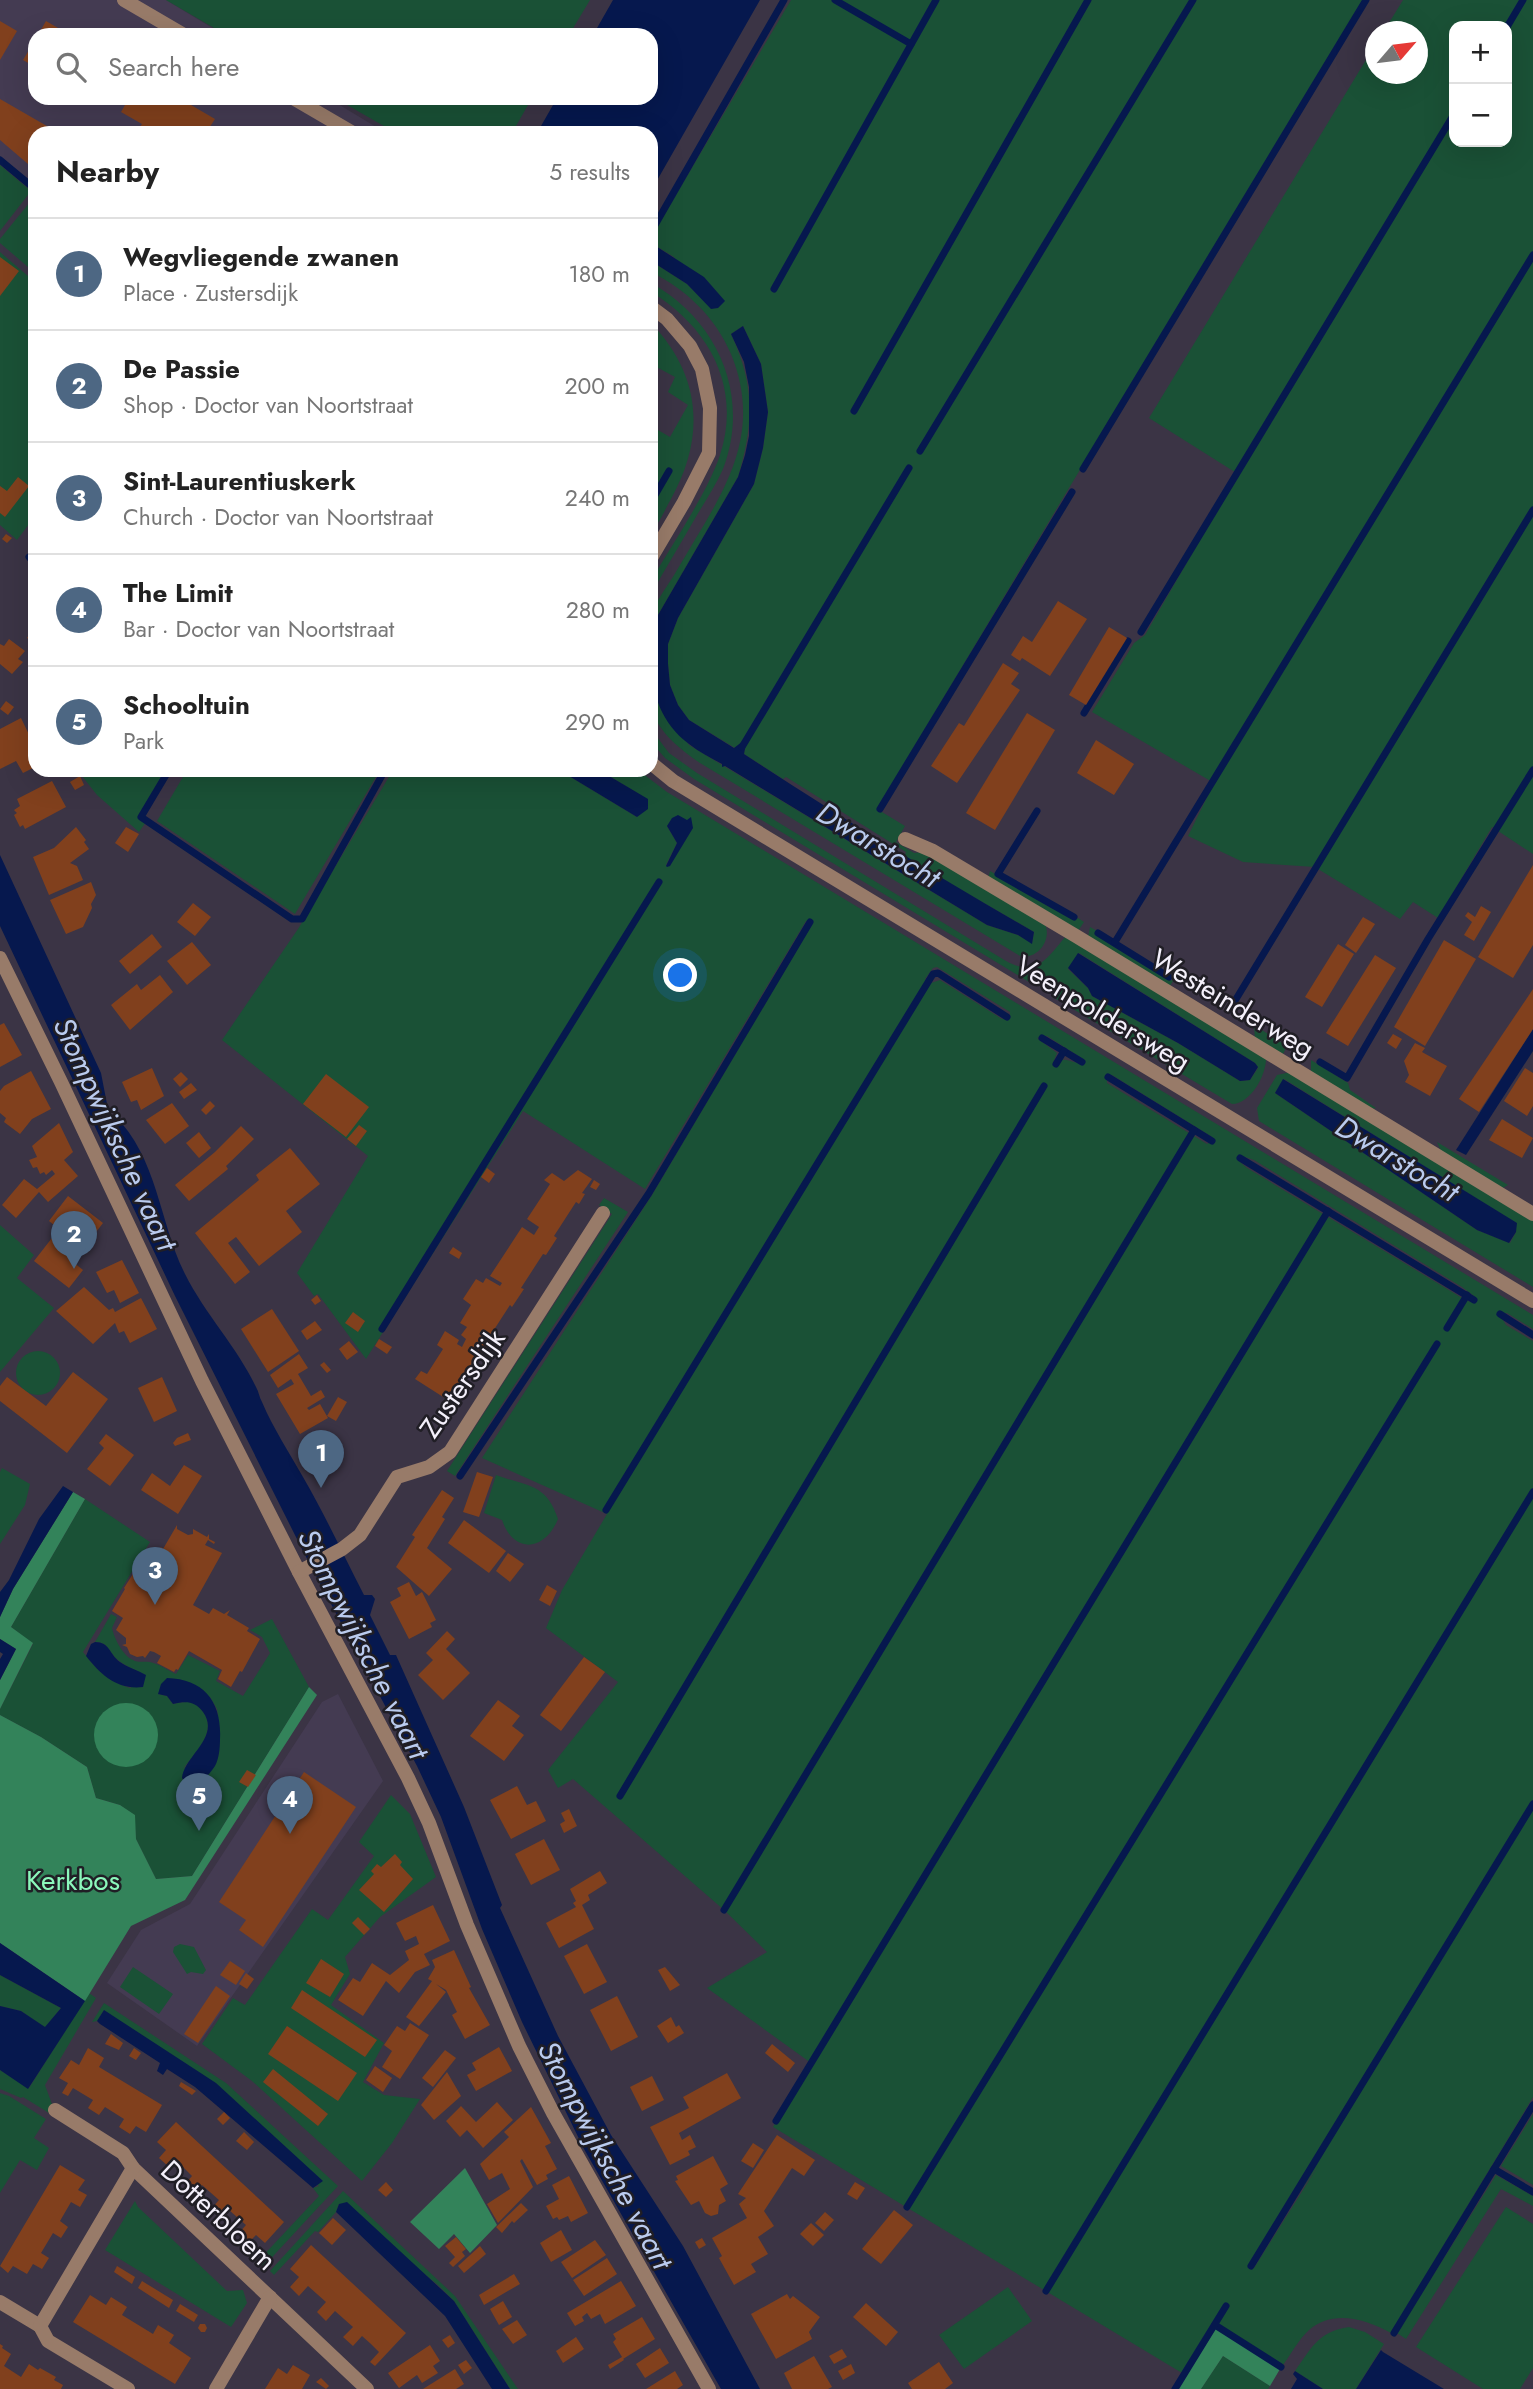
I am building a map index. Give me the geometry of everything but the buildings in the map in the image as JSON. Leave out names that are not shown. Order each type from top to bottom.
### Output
[{"type":"street","points":[[124,0],[172,28]]},
{"type":"street","points":[[305,105],[341,126]]},
{"type":"street","points":[[658,312],[690,346],[702,369],[710,408],[709,453],[658,545]]},
{"type":"street","name":"Veenpoldersweg","points":[[658,769],[673,781],[1533,1301]]},
{"type":"street","name":"Westeinderweg","points":[[905,839],[933,851],[1533,1214]]},
{"type":"street","points":[[0,958],[159,1294],[408,1778],[429,1823],[502,2010],[525,2057],[553,2113],[709,2389]]},
{"type":"street","name":"Zustersdijk","points":[[302,1570],[342,1549],[360,1535],[397,1477],[429,1467],[450,1451],[603,1213]]},
{"type":"street","name":"Dotterbloem","points":[[55,2110],[123,2153],[133,2168],[367,2389]]},
{"type":"street","name":"Dotterbloem","points":[[40,2326],[133,2168]]},
{"type":"street","points":[[216,2389],[270,2297]]},
{"type":"street","points":[[0,2302],[40,2326],[48,2340],[128,2389]]},
{"type":"shaded area","points":[[0,0],[166,0],[212,28],[28,28],[28,105],[340,105],[374,126],[28,126],[28,180],[0,156]]},
{"type":"shaded area","points":[[338,1694],[383,1781],[197,2046],[107,1983],[141,1930],[190,1904],[322,1702]]},
{"type":"green space","points":[[166,0],[590,0],[573,28],[214,28]]},
{"type":"green space","points":[[791,0],[1365,0],[877,809],[905,826],[896,842],[914,853],[924,852],[1045,924],[1047,936],[1038,952],[1020,956],[700,763],[678,747],[658,723],[658,700],[689,745],[987,925],[1018,935],[1032,943],[1034,932],[904,857],[906,852],[744,754],[746,739],[735,748],[689,720],[678,705],[670,685],[668,644],[678,618],[754,484],[768,412],[761,364],[743,326],[731,334],[744,371],[750,404],[747,439],[738,477],[658,615],[658,600],[708,518],[733,468],[743,414],[740,385],[731,354],[717,328],[688,296],[658,276],[658,265],[687,284],[711,308],[674,257],[658,247],[658,225]]},
{"type":"green space","points":[[1403,0],[1533,0],[1533,508],[1315,867],[1243,862],[1188,836],[1214,783],[1092,712],[1134,643],[1145,635],[1238,474],[1149,418],[1365,62],[1365,84],[1428,84],[1428,21],[1390,21]]},
{"type":"green space","points":[[347,105],[528,105],[516,126],[384,126]]},
{"type":"green space","points":[[0,165],[28,188],[28,195],[0,231]]},
{"type":"green space","points":[[28,204],[28,267],[0,243],[0,239]]},
{"type":"green space","points":[[0,252],[28,276],[28,525],[17,540],[0,525]]},
{"type":"green space","points":[[658,288],[694,317],[711,339],[723,362],[733,414],[731,442],[723,469],[658,582],[658,569],[714,470],[726,430],[727,406],[716,361],[704,341],[672,306],[658,297]]},
{"type":"green space","points":[[658,331],[668,343],[689,385],[693,429],[690,452],[682,475],[658,522],[658,430],[670,437],[688,405],[668,392],[675,377],[658,368]]},
{"type":"green space","points":[[1533,514],[1533,854],[1492,827],[1438,918],[1413,902],[1400,919],[1318,869]]},
{"type":"green space","points":[[658,738],[669,753],[697,773],[1017,966],[1034,966],[1040,963],[1066,936],[1266,1057],[1261,1079],[1251,1094],[1239,1103],[1232,1104],[1053,997],[1053,988],[1035,977],[1029,982],[694,779],[658,750]],"holes":[[[1079,953],[1255,1063],[1258,1068],[1250,1080],[1240,1081],[1092,996],[1088,988],[1068,969]]]},
{"type":"green space","points":[[83,777],[162,777],[138,816],[146,822],[139,832],[97,795]]},
{"type":"green space","points":[[183,777],[376,777],[295,914],[157,821]]},
{"type":"green space","points":[[389,777],[571,777],[637,817],[647,799],[611,777],[647,777],[667,792],[1533,1315],[1533,1329],[1507,1313],[1500,1315],[1506,1325],[1533,1341],[1533,2097],[1391,2333],[1360,2320],[1328,2320],[1305,2334],[1283,2365],[1218,2324],[1229,2306],[1226,2303],[1182,2373],[773,2127],[811,2063],[707,1988],[767,1952],[724,1910],[573,1779],[558,1788],[548,1770],[618,1682],[546,1628],[562,1590],[607,1514],[482,1458],[652,1195],[812,924],[806,921],[645,1189],[523,1111],[366,1359],[318,1294],[314,1296],[297,1273],[368,1156],[222,1040],[298,929]],"holes":[[[687,820],[670,866],[666,865],[677,843],[667,826]],[[937,967],[1010,1012],[1010,1017],[1002,1019],[940,980],[931,983],[925,979],[933,968]],[[1047,1036],[1080,1057],[1083,1063],[1061,1060],[1057,1066],[1053,1063],[1057,1053],[1037,1038]],[[1112,1075],[1212,1137],[1212,1141],[1207,1144],[1107,1083],[1107,1077]],[[1240,1158],[1254,1160],[1462,1287],[1474,1296],[1474,1300],[1470,1302],[1462,1298],[1247,1168],[1240,1162]],[[1318,2166],[1254,2268],[1249,2265]]]},
{"type":"green space","points":[[990,871],[1074,920],[1078,918],[1084,922],[1078,931],[988,878]]},
{"type":"green space","points":[[1090,927],[1173,981],[1169,987],[1088,937]]},
{"type":"green space","points":[[1254,1025],[1287,1046],[1282,1056],[1255,1039]]},
{"type":"green space","points":[[1311,1060],[1348,1083],[1350,1090],[1376,1108],[1371,1109],[1311,1073]]},
{"type":"green space","points":[[1291,1072],[1533,1220],[1533,1287],[1259,1121],[1257,1108],[1277,1075]],"holes":[[[1284,1079],[1516,1223],[1516,1232],[1510,1243],[1477,1230],[1275,1093]]]},
{"type":"green space","points":[[1437,1142],[1508,1185],[1501,1189],[1442,1153]]},
{"type":"green space","points":[[604,1198],[628,1212],[455,1476],[447,1471],[612,1214],[599,1205]]},
{"type":"green space","points":[[0,1225],[34,1255],[17,1278],[54,1308],[0,1372]]},
{"type":"green space","points":[[38,1351],[53,1358],[60,1373],[53,1388],[38,1395],[23,1388],[16,1373],[23,1358]]},
{"type":"green space","points":[[2,1468],[30,1484],[25,1505],[0,1544],[0,1472]]},
{"type":"green space","points":[[496,1475],[542,1492],[553,1507],[558,1519],[552,1530],[538,1543],[522,1544],[507,1531],[502,1520],[484,1513]]},
{"type":"green space","points":[[73,1492],[85,1499],[11,1627],[33,1643],[0,1709],[0,1680],[16,1649],[0,1639],[0,1617],[13,1589]]},
{"type":"green space","points":[[85,1499],[150,1542],[83,1652],[98,1670],[109,1678],[130,1688],[145,1675],[121,1662],[103,1644],[95,1642],[111,1614],[117,1617],[112,1628],[115,1637],[129,1658],[153,1663],[176,1674],[188,1655],[220,1671],[216,1681],[243,1696],[270,1653],[262,1637],[250,1630],[272,1619],[309,1687],[192,1876],[156,1879],[136,1839],[134,1815],[120,1805],[96,1798],[87,1767],[41,1737],[0,1715],[0,1709],[33,1644],[11,1627]],"holes":[[[158,1694],[210,1697],[217,1709],[220,1733],[183,1769],[203,1742],[208,1727],[207,1719],[197,1705],[186,1702],[173,1704],[167,1696]]]},
{"type":"green space","name":"Kerkbos","points":[[309,1687],[317,1695],[185,1900],[131,1926],[85,2001],[0,1943],[0,1715],[41,1737],[87,1767],[96,1798],[120,1805],[135,1815],[136,1839],[156,1879],[192,1876]]},
{"type":"green space","points":[[126,1703],[144,1709],[152,1717],[158,1735],[152,1753],[144,1761],[126,1767],[108,1761],[100,1753],[94,1735],[100,1717],[108,1709]]},
{"type":"green space","points":[[391,1795],[410,1814],[436,1877],[380,1917],[345,1957],[350,1974],[331,2005],[384,2043],[363,2082],[384,2095],[420,2099],[392,2143],[362,2181],[252,2081],[202,2044],[233,1998],[245,2005],[312,1909],[328,1920],[374,1856],[359,1842]]},
{"type":"green space","points":[[180,1944],[194,1947],[206,1970],[203,1974],[187,1974],[173,1952],[174,1947]]},
{"type":"green space","points":[[133,1967],[173,1994],[159,2014],[120,1987]]},
{"type":"green space","points":[[0,1975],[61,2008],[45,2028],[21,2011],[0,2006]]},
{"type":"green space","points":[[89,1993],[96,1998],[45,2085],[53,2107],[49,2113],[23,2097],[0,2089],[0,2070],[29,2088]]},
{"type":"green space","points":[[104,2003],[226,2083],[338,2186],[263,2267],[258,2261],[319,2196],[313,2188],[319,2186],[104,2010],[97,2021],[92,2022]]},
{"type":"green space","points":[[0,2093],[46,2119],[34,2138],[49,2148],[37,2170],[20,2160],[0,2193]]},
{"type":"green space","points":[[1533,2114],[1533,2185],[1501,2166]]},
{"type":"green space","points":[[465,2168],[497,2225],[470,2253],[454,2234],[439,2249],[410,2222]]},
{"type":"green space","points":[[1496,2175],[1533,2196],[1533,2206],[1501,2189],[1406,2339],[1397,2333]]},
{"type":"green space","points":[[343,2191],[455,2296],[518,2389],[510,2389],[454,2301],[339,2204],[336,2212],[318,2232],[315,2231],[274,2275],[270,2271]]},
{"type":"green space","points":[[135,2201],[138,2207],[227,2291],[243,2290],[247,2303],[231,2327],[105,2250]]},
{"type":"green space","points":[[1506,2207],[1533,2224],[1533,2368],[1520,2389],[1483,2389],[1416,2347]]},
{"type":"green space","points":[[1008,2287],[1032,2321],[964,2369],[939,2335]]},
{"type":"green space","points":[[1349,2327],[1365,2332],[1384,2344],[1356,2389],[1323,2389],[1295,2371],[1311,2348],[1323,2337]]},
{"type":"green space","points":[[1216,2328],[1280,2369],[1270,2386],[1223,2356],[1201,2389],[1178,2389]]},
{"type":"green space","points":[[1223,2356],[1270,2386],[1268,2389],[1201,2389]]},
{"type":"water","points":[[613,0],[760,0],[658,179],[658,126],[541,126],[553,105],[658,105],[658,28],[597,28]]},
{"type":"water","points":[[658,247],[704,277],[725,301],[718,308],[711,309],[687,284],[658,265]]},
{"type":"water","name":"Dwarstocht","points":[[743,326],[761,364],[768,412],[763,448],[754,484],[678,618],[668,644],[670,685],[678,705],[689,720],[734,748],[747,738],[744,754],[887,845],[1034,932],[1032,944],[1018,935],[987,925],[725,766],[722,767],[722,764],[693,747],[675,731],[665,717],[658,702],[658,615],[738,477],[749,436],[749,387],[744,362],[731,334]]},
{"type":"water","points":[[571,777],[611,777],[648,799],[648,809],[637,817]]},
{"type":"water","points":[[678,815],[687,820],[691,817],[693,828],[667,867],[677,843],[667,826],[672,818]]},
{"type":"water","name":"Stompwijksche vaart","points":[[0,855],[101,1073],[107,1104],[103,1108],[108,1117],[114,1115],[129,1132],[149,1170],[185,1274],[248,1372],[271,1421],[319,1506],[364,1595],[372,1595],[375,1599],[370,1615],[390,1655],[396,1655],[464,1807],[502,1905],[500,1908],[558,2036],[611,2135],[683,2246],[760,2389],[721,2389],[584,2149],[522,2022],[482,1929],[441,1817],[417,1766],[304,1553],[175,1296],[0,926]]},
{"type":"water","points":[[1078,953],[1255,1063],[1258,1067],[1250,1080],[1240,1081],[1092,996],[1088,988],[1068,968]]},
{"type":"water","points":[[1533,1029],[1533,1051],[1466,1155],[1456,1150]]},
{"type":"water","name":"Dwarstocht","points":[[1283,1079],[1517,1223],[1516,1232],[1509,1243],[1477,1230],[1275,1093]]},
{"type":"water","points":[[63,1486],[73,1492],[13,1589],[0,1617],[0,1592],[9,1580],[39,1519]]},
{"type":"water","points":[[0,1639],[16,1649],[0,1680],[0,1659],[3,1654],[0,1652]]},
{"type":"water","points":[[95,1642],[107,1646],[123,1664],[146,1675],[143,1687],[117,1684],[98,1669],[86,1656],[91,1644]]},
{"type":"water","points":[[167,1678],[180,1679],[201,1688],[214,1704],[218,1714],[220,1739],[217,1760],[211,1772],[196,1786],[188,1786],[182,1778],[184,1770],[205,1738],[207,1721],[200,1708],[193,1704],[173,1704],[167,1696],[158,1694],[161,1684]]},
{"type":"water","points":[[0,1943],[85,2001],[28,2089],[0,2070],[0,2006],[21,2011],[45,2027],[61,2008],[0,1975]]},
{"type":"water","points":[[104,2010],[216,2083],[323,2181],[313,2188],[195,2087],[167,2069],[163,2075],[157,2071],[160,2063],[97,2021]]},
{"type":"water","points":[[347,2202],[454,2301],[510,2389],[492,2389],[445,2316],[336,2212],[339,2204]]},
{"type":"water","points":[[1381,2350],[1383,2352],[1444,2389],[1356,2389]]},
{"type":"water","points":[[1295,2371],[1323,2389],[1291,2389],[1297,2379],[1293,2374]]},
{"type":"waterway","points":[[658,220],[784,0]]},
{"type":"waterway","points":[[835,0],[911,44]]},
{"type":"waterway","points":[[774,289],[936,0]]},
{"type":"waterway","points":[[854,411],[1088,0]]},
{"type":"waterway","points":[[920,451],[1193,0]]},
{"type":"waterway","points":[[1083,469],[1366,0]]},
{"type":"waterway","points":[[1511,21],[1523,0]]},
{"type":"waterway","points":[[1141,632],[1449,122]]},
{"type":"waterway","points":[[0,160],[28,183]]},
{"type":"waterway","points":[[1115,942],[1533,255]]},
{"type":"waterway","points":[[742,747],[909,468]]},
{"type":"waterway","points":[[658,490],[669,471]]},
{"type":"waterway","name":"Dwarstocht","points":[[880,809],[1072,492]]},
{"type":"waterway","points":[[1230,1009],[1533,510]]},
{"type":"waterway","points":[[1084,713],[1128,641]]},
{"type":"waterway","points":[[1320,1062],[1347,1078],[1428,939],[1533,770]]},
{"type":"waterway","points":[[165,777],[141,817],[292,919],[302,919],[381,777]]},
{"type":"waterway","points":[[1037,811],[998,874],[1074,917]]},
{"type":"waterway","points":[[382,1329],[659,882]]},
{"type":"waterway","points":[[460,1476],[649,1193],[810,922]]},
{"type":"waterway","points":[[1098,933],[1169,977]]},
{"type":"waterway","points":[[606,1510],[933,974],[938,973],[1007,1017]]},
{"type":"waterway","points":[[1042,1038],[1082,1062]]},
{"type":"waterway","points":[[1056,1064],[1064,1051]]},
{"type":"waterway","points":[[1108,1077],[1212,1141]]},
{"type":"waterway","points":[[620,1796],[1044,1086]]},
{"type":"waterway","points":[[724,1910],[1194,1130]]},
{"type":"waterway","points":[[1240,1158],[1474,1300]]},
{"type":"waterway","points":[[776,2121],[1328,1211]]},
{"type":"waterway","points":[[1447,1328],[1467,1295]]},
{"type":"waterway","points":[[1500,1314],[1533,1335]]},
{"type":"waterway","points":[[907,2207],[1437,1344]]},
{"type":"waterway","points":[[1046,2291],[1533,1492]]},
{"type":"waterway","points":[[1251,2266],[1533,1804]]},
{"type":"waterway","points":[[1394,2333],[1533,2105]]},
{"type":"waterway","points":[[1494,2169],[1533,2192]]},
{"type":"waterway","points":[[1175,2389],[1226,2306]]},
{"type":"waterway","points":[[1215,2325],[1281,2367]]},
{"type":"place","name":"De Passie","points":[[74,1269]]},
{"type":"place","name":"Wegvliegende zwanen","points":[[321,1488]]},
{"type":"place","name":"Sint-Laurentiuskerk","points":[[155,1605]]},
{"type":"place","name":"Schooltuin","points":[[199,1831]]},
{"type":"place","name":"The Limit","points":[[290,1834]]}]
